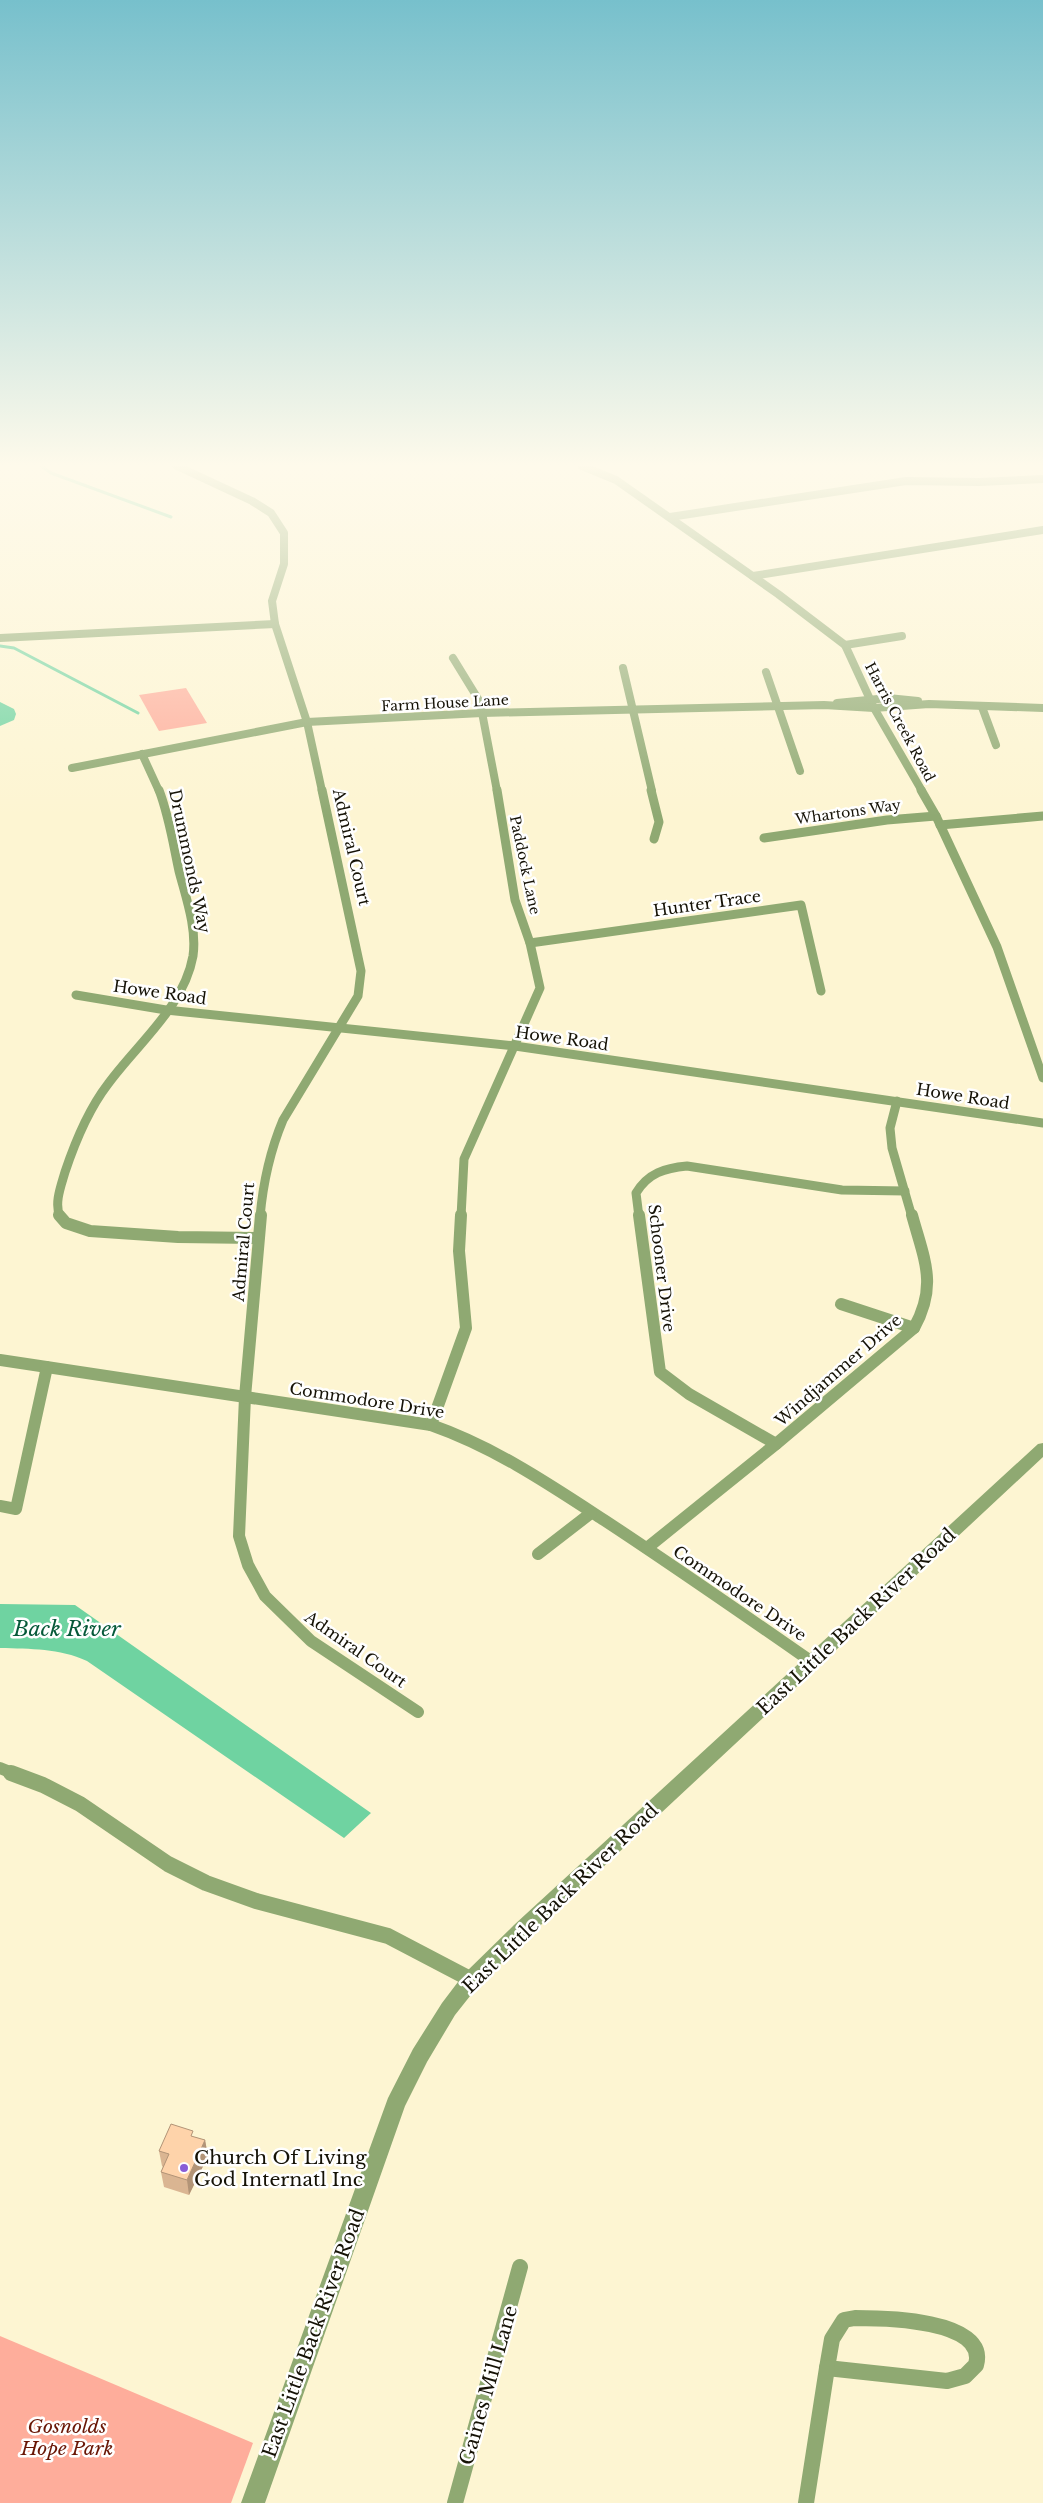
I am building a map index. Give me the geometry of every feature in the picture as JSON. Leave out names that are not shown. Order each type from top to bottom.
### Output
[{"type":"street","name":"Admiral Court","points":[[278,583],[272,601],[274,624],[307,722],[362,971],[358,996],[296,1096],[274,1142],[263,1186],[245,1397],[240,1536],[248,1566],[265,1596],[311,1641],[418,1712]]},
{"type":"street","name":"Harris Creek Road","points":[[762,583],[845,645],[869,699],[936,816],[996,947],[1043,1078]]},
{"type":"street","points":[[0,638],[194,630],[274,624]]},
{"type":"street","points":[[845,645],[902,636]]},
{"type":"street","name":"Paddock Lane","points":[[431,1425],[466,1328],[459,1251],[464,1160],[540,988],[530,943],[515,900],[480,702],[453,658]]},
{"type":"street","points":[[624,668],[631,709],[658,822],[654,839]]},
{"type":"street","points":[[766,672],[800,771]]},
{"type":"street","name":"Farm House Lane","points":[[824,705],[869,699],[914,700],[929,704]]},
{"type":"street","points":[[929,704],[1043,708]]},
{"type":"street","name":"Farm House Lane","points":[[72,768],[307,722],[482,713],[824,705],[874,708],[929,704]]},
{"type":"street","points":[[982,707],[996,745]]},
{"type":"street","name":"Drummonds Way","points":[[142,754],[155,776],[164,800],[192,931],[193,955],[185,980],[166,1010],[106,1086],[91,1112],[65,1176],[58,1200],[59,1216],[72,1226],[101,1232],[178,1237],[258,1238]]},
{"type":"street","name":"Whartons Way","points":[[764,838],[887,820],[936,816]]},
{"type":"street","points":[[940,825],[1043,816]]},
{"type":"street","name":"Hunter Trace","points":[[530,943],[802,905],[821,991]]},
{"type":"street","name":"Howe Road","points":[[76,995],[166,1010],[515,1046],[897,1100],[1043,1123]]},
{"type":"street","name":"Windjammer Drive","points":[[647,1548],[776,1444],[914,1328],[924,1310],[928,1290],[927,1268],[892,1148],[890,1128],[897,1100]]},
{"type":"street","name":"Schooner Drive","points":[[776,1444],[689,1394],[660,1372],[636,1193],[641,1183],[650,1174],[668,1167],[687,1166],[842,1190],[905,1191]]},
{"type":"street","points":[[841,1304],[914,1328]]},
{"type":"street","name":"Commodore Drive","points":[[0,1360],[431,1425],[463,1434],[498,1452],[592,1512],[812,1662]]},
{"type":"street","points":[[0,1506],[16,1509],[47,1367]]},
{"type":"street","name":"East Little Back River Road","points":[[253,2503],[395,2105],[418,2056],[442,2017],[472,1980],[521,1931],[1043,1448]]},
{"type":"street","points":[[538,1554],[592,1512]]},
{"type":"street","points":[[0,1768],[44,1785],[80,1804],[168,1864],[206,1884],[256,1901],[388,1936],[472,1980]]},
{"type":"street","name":"Gaines Mill Lane","points":[[455,2503],[520,2267]]},
{"type":"street","points":[[806,2503],[827,2368],[832,2338],[844,2320],[865,2316],[948,2327],[965,2336],[975,2346],[978,2359],[973,2372],[961,2379],[947,2380],[827,2368]]},
{"type":"green space","points":[[186,688],[207,723],[159,731],[139,695]]},
{"type":"green space","name":"Gosnolds Hope Park","points":[[0,2336],[253,2443],[231,2503],[0,2503]]},
{"type":"water","points":[[0,702],[14,709],[16,714],[14,720],[0,726]]},
{"type":"water","name":"Back River","points":[[0,1604],[75,1605],[371,1813],[344,1838],[87,1661],[55,1651],[0,1648]]},
{"type":"building","points":[[171,2124],[193,2131],[191,2136],[205,2140],[187,2180],[161,2172],[169,2154],[159,2151]]},
{"type":"waterway","points":[[0,646],[14,648],[138,713]]},
{"type":"place","name":"Church Of Living God Internatl Inc","points":[[184,2168]]}]
